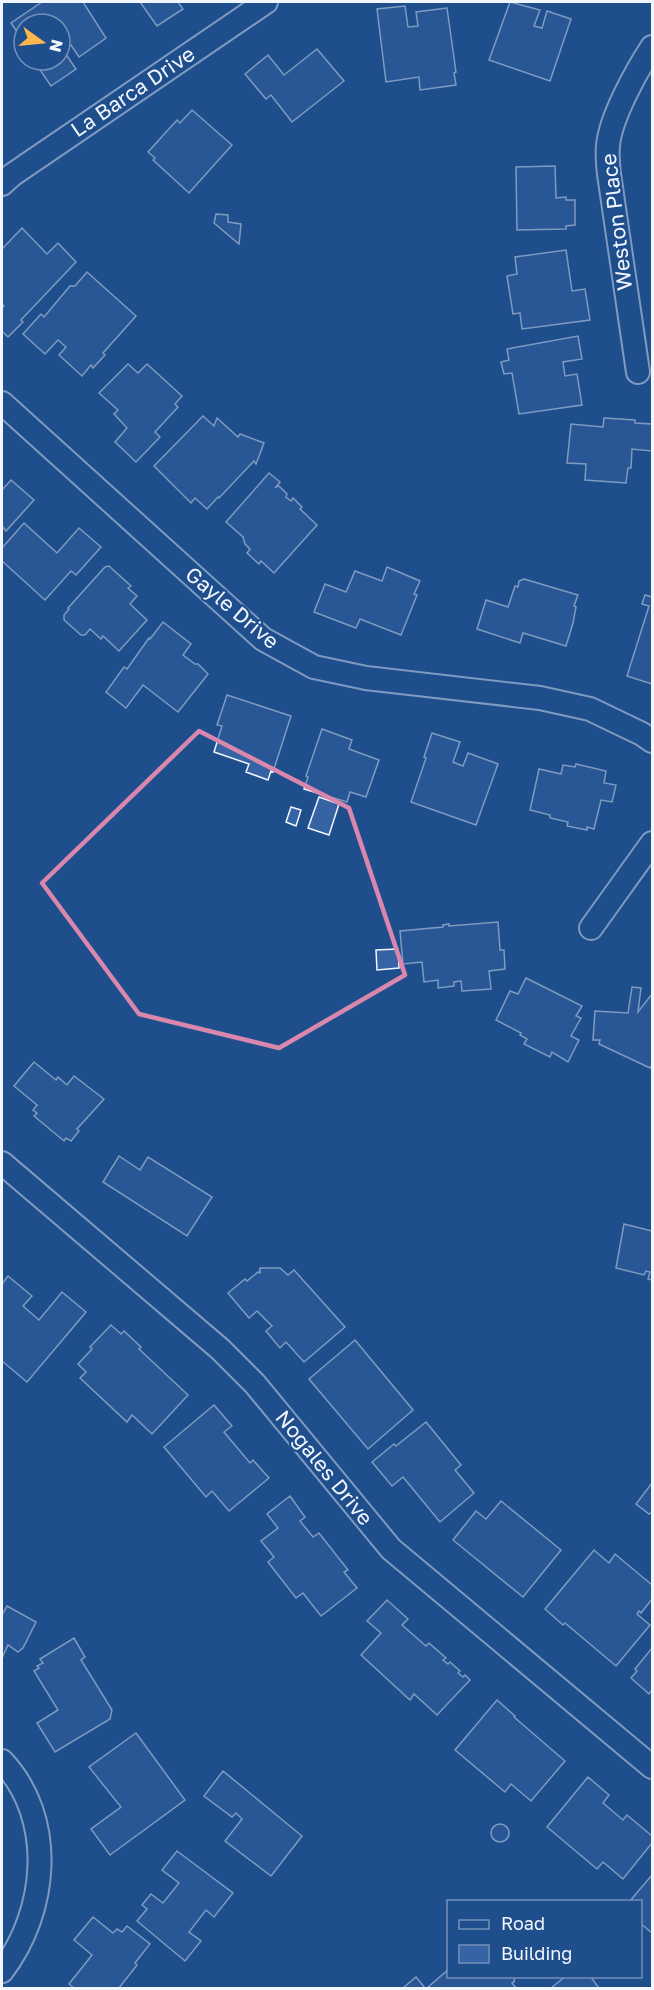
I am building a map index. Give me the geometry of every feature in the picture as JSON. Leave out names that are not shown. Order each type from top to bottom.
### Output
[{"type":"street","name":"La Barca Drive","points":[[2,184],[266,2]]},
{"type":"street","name":"Weston Place","points":[[638,372],[609,174],[608,144],[618,111],[652,47]]},
{"type":"street","name":"Gayle Drive","points":[[2,404],[263,639],[314,667],[366,678],[540,698],[590,709],[652,741]]},
{"type":"street","points":[[591,928],[652,843]]},
{"type":"street","name":"Nogales Drive","points":[[2,1163],[227,1356],[255,1384],[391,1549],[652,1767]]},
{"type":"street","points":[[2,1761],[13,1773],[28,1800],[37,1827],[39,1857],[38,1892],[27,1926],[12,1957],[2,1971]]},
{"type":"highlighted area","points":[[199,731],[349,808],[405,975],[279,1048],[139,1014],[42,883]]},
{"type":"building","points":[[42,2],[83,2],[106,38],[79,57],[72,46],[72,12],[27,12]]},
{"type":"building","points":[[140,2],[178,2],[183,9],[157,26]]},
{"type":"building","points":[[510,2],[540,10],[534,26],[542,28],[547,11],[571,19],[550,81],[489,60]]},
{"type":"building","points":[[405,6],[408,27],[418,26],[416,12],[447,8],[456,85],[420,90],[419,77],[386,82],[377,9]]},
{"type":"building","points":[[317,49],[344,81],[292,122],[271,95],[266,99],[245,74],[268,55],[284,75]]},
{"type":"building","points":[[41,72],[72,72],[51,86]]},
{"type":"building","points":[[192,110],[232,145],[189,193],[153,160],[155,158],[148,152],[177,120],[180,123]]},
{"type":"building","points":[[555,166],[556,198],[566,197],[566,200],[575,200],[575,225],[566,226],[566,229],[517,230],[516,167]]},
{"type":"building","points":[[216,214],[228,215],[228,222],[241,224],[239,244],[214,223]]},
{"type":"building","points":[[22,228],[47,254],[58,243],[76,262],[8,337],[2,331],[2,308],[4,306],[2,304],[2,249]]},
{"type":"building","points":[[566,250],[572,291],[585,289],[590,320],[522,329],[520,313],[513,314],[507,276],[517,274],[515,257]]},
{"type":"building","points":[[87,272],[136,316],[103,353],[105,355],[93,368],[91,365],[82,376],[59,355],[66,347],[58,340],[45,354],[23,334],[41,314],[44,317],[70,286],[75,286]]},
{"type":"building","points":[[578,336],[582,359],[563,362],[565,376],[577,374],[582,405],[519,414],[512,373],[504,374],[501,362],[509,360],[507,349]]},
{"type":"building","points":[[128,364],[138,373],[147,364],[182,396],[175,404],[178,407],[155,432],[160,437],[136,462],[115,442],[127,428],[114,414],[118,410],[99,393]]},
{"type":"building","points":[[203,416],[214,426],[217,418],[238,437],[240,434],[264,443],[256,464],[254,461],[207,509],[195,498],[191,503],[154,466]]},
{"type":"building","points":[[604,418],[635,420],[635,423],[652,424],[652,451],[632,449],[631,468],[628,468],[626,483],[585,480],[586,464],[567,463],[571,424],[603,427]]},
{"type":"building","points":[[269,473],[280,482],[276,487],[279,486],[291,501],[293,498],[302,507],[300,509],[317,525],[274,573],[261,561],[259,564],[247,553],[250,549],[243,537],[226,522]]},
{"type":"building","points":[[11,480],[34,500],[6,531],[2,526],[2,490]]},
{"type":"building","points":[[24,523],[57,553],[79,528],[101,547],[76,575],[71,571],[45,600],[2,561],[2,548]]},
{"type":"building","points":[[109,566],[131,586],[128,588],[137,596],[130,604],[147,620],[119,651],[103,636],[101,639],[90,629],[85,635],[81,635],[64,620],[68,608],[105,567]]},
{"type":"building","points":[[387,567],[420,581],[414,594],[417,595],[401,635],[360,619],[356,628],[314,612],[325,584],[346,592],[355,571],[382,581]]},
{"type":"building","points":[[524,579],[578,595],[566,646],[523,633],[520,643],[477,629],[486,600],[508,607],[515,586],[518,587],[519,581]]},
{"type":"building","points":[[645,595],[652,597],[652,684],[627,676],[649,606],[642,604]]},
{"type":"building","points":[[163,622],[191,644],[183,655],[198,664],[208,674],[178,712],[143,685],[126,708],[106,692],[124,667],[127,669]]},
{"type":"building","points":[[227,695],[291,716],[273,772],[271,771],[268,780],[246,772],[249,764],[214,752],[222,726],[217,725]]},
{"type":"building","points":[[322,729],[352,740],[349,749],[379,760],[366,797],[350,792],[347,802],[304,789],[308,777],[306,776]]},
{"type":"building","points":[[432,733],[460,742],[453,762],[463,766],[468,753],[498,764],[476,825],[411,802]]},
{"type":"building","points":[[576,764],[606,771],[604,783],[616,785],[612,802],[601,800],[594,829],[567,826],[568,822],[530,810],[539,769],[561,774],[563,765],[575,767]]},
{"type":"building","points":[[319,797],[339,804],[329,835],[308,828]]},
{"type":"building","points":[[291,807],[301,810],[296,826],[286,822]]},
{"type":"building","points":[[498,922],[500,950],[504,950],[505,969],[489,971],[491,989],[462,991],[461,981],[454,982],[454,986],[438,988],[438,980],[424,982],[422,962],[403,964],[400,931],[443,927],[449,924],[449,926]]},
{"type":"building","points":[[398,949],[399,968],[377,970],[376,950]]},
{"type":"building","points":[[526,978],[582,1006],[576,1016],[581,1018],[571,1036],[579,1040],[568,1062],[552,1052],[550,1057],[524,1044],[527,1039],[520,1035],[521,1033],[496,1020],[510,991],[518,994]]},
{"type":"building","points":[[632,987],[641,988],[638,1012],[652,994],[652,1065],[650,1068],[599,1044],[600,1040],[593,1040],[595,1011],[628,1013]]},
{"type":"building","points":[[34,1062],[56,1080],[58,1077],[67,1085],[74,1076],[104,1099],[77,1129],[79,1131],[71,1141],[66,1138],[64,1141],[34,1116],[37,1113],[33,1110],[37,1105],[14,1086]]},
{"type":"building","points":[[119,1156],[140,1170],[148,1157],[212,1197],[187,1236],[103,1182]]},
{"type":"building","points":[[624,1224],[652,1231],[652,1280],[648,1279],[650,1272],[646,1271],[644,1275],[616,1268]]},
{"type":"building","points":[[260,1268],[280,1268],[288,1275],[294,1270],[345,1327],[304,1362],[286,1342],[280,1348],[266,1331],[272,1326],[257,1311],[249,1318],[228,1293],[245,1279],[247,1281],[258,1272],[260,1273]]},
{"type":"building","points":[[8,1276],[32,1296],[23,1306],[39,1320],[62,1292],[86,1312],[27,1382],[2,1361],[2,1284]]},
{"type":"building","points":[[111,1325],[121,1334],[124,1331],[141,1347],[139,1349],[188,1395],[152,1434],[132,1415],[127,1422],[80,1378],[86,1372],[78,1364],[92,1349],[90,1347]]},
{"type":"building","points":[[355,1340],[413,1410],[368,1449],[309,1379]]},
{"type":"building","points":[[214,1405],[232,1426],[224,1432],[250,1463],[253,1460],[269,1478],[229,1511],[212,1491],[206,1497],[164,1447]]},
{"type":"building","points":[[426,1422],[461,1465],[455,1470],[474,1493],[440,1522],[403,1477],[392,1486],[372,1462]]},
{"type":"building","points":[[652,1483],[652,1512],[649,1514],[636,1504]]},
{"type":"building","points":[[290,1496],[305,1517],[300,1521],[313,1537],[319,1533],[348,1570],[344,1572],[357,1588],[321,1616],[303,1593],[296,1598],[268,1562],[274,1557],[261,1541],[278,1528],[267,1514]]},
{"type":"building","points":[[501,1501],[561,1550],[523,1597],[453,1540],[476,1511],[486,1519]]},
{"type":"building","points":[[594,1550],[609,1563],[615,1554],[652,1585],[652,1599],[641,1613],[639,1611],[637,1614],[650,1625],[616,1666],[545,1609]]},
{"type":"building","points":[[387,1600],[408,1619],[402,1625],[426,1646],[429,1643],[446,1658],[443,1660],[448,1664],[450,1662],[460,1671],[458,1673],[470,1680],[437,1715],[414,1694],[410,1700],[361,1655],[381,1633],[367,1621]]},
{"type":"building","points":[[7,1606],[36,1622],[23,1648],[18,1652],[8,1645],[2,1658],[2,1615]]},
{"type":"building","points":[[74,1638],[85,1657],[81,1660],[112,1710],[110,1719],[55,1752],[37,1723],[58,1710],[34,1671],[43,1663],[40,1659]]},
{"type":"building","points":[[652,1648],[652,1690],[649,1694],[631,1678],[637,1671],[635,1669]]},
{"type":"building","points":[[497,1700],[565,1761],[531,1801],[511,1784],[505,1792],[455,1750]]},
{"type":"building","points":[[136,1733],[185,1800],[110,1855],[91,1829],[121,1807],[89,1767]]},
{"type":"building","points":[[223,1771],[302,1836],[271,1876],[225,1841],[242,1819],[236,1813],[232,1817],[204,1796]]},
{"type":"building","points":[[588,1777],[609,1795],[603,1803],[623,1820],[627,1815],[652,1836],[652,1843],[623,1879],[603,1862],[597,1869],[547,1827]]},
{"type":"building","points":[[500,1824],[506,1827],[509,1833],[506,1839],[500,1842],[494,1839],[491,1833],[494,1827]]},
{"type":"building","points":[[177,1851],[233,1893],[214,1917],[206,1910],[189,1932],[201,1941],[185,1961],[137,1921],[147,1909],[142,1905],[151,1894],[163,1903],[179,1883],[162,1870]]},
{"type":"building","points":[[652,1875],[652,1933],[642,1925],[642,1900],[631,1900]]},
{"type":"building","points":[[93,1917],[113,1933],[117,1929],[122,1932],[127,1926],[150,1944],[119,1988],[74,1988],[69,1984],[92,1955],[74,1940]]},
{"type":"building","points":[[447,1971],[447,1978],[515,1978],[512,1983],[516,1988],[427,1988]]},
{"type":"building","points":[[416,1977],[425,1988],[403,1988]]},
{"type":"building","points":[[564,1978],[592,1978],[599,1988],[551,1988]]}]
